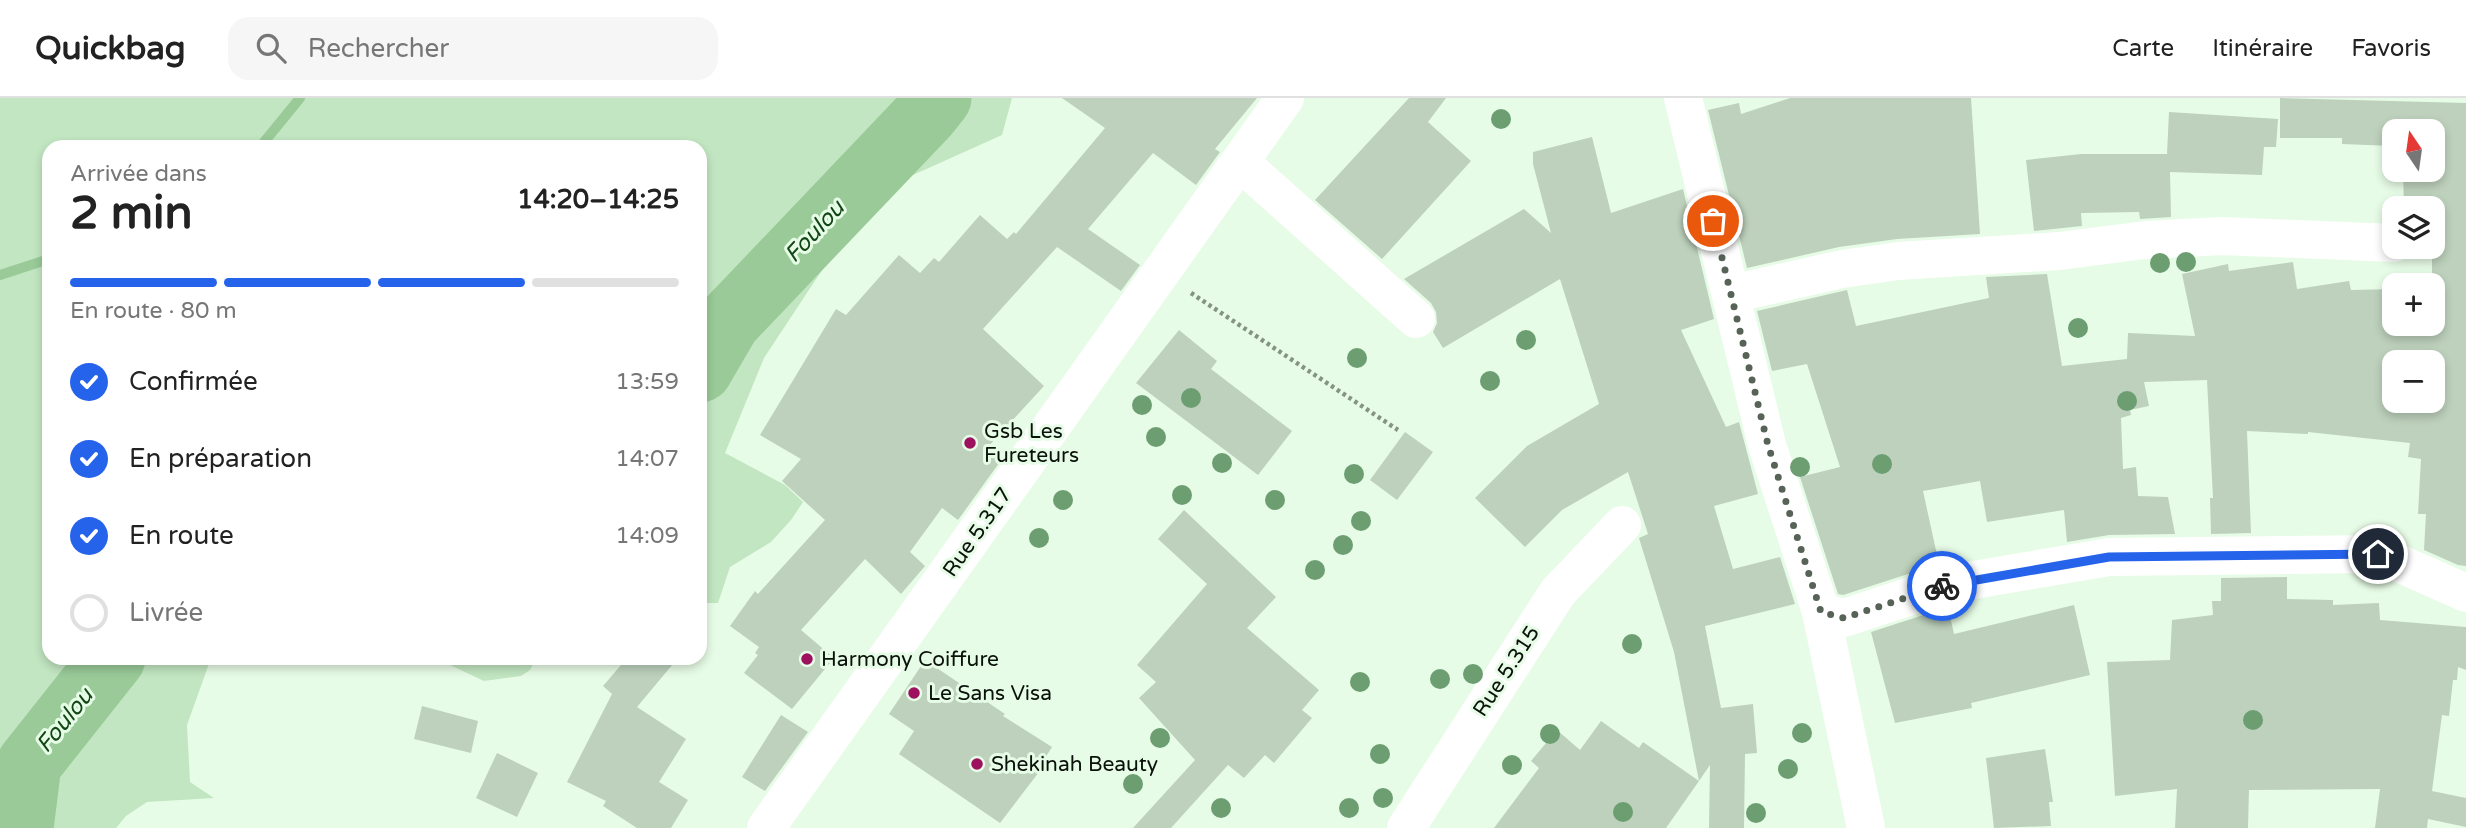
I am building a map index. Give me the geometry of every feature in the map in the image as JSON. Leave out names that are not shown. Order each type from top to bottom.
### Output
[{"type":"street","name":"Rue 5.317","points":[[766,828],[1285,98]]},
{"type":"street","points":[[1683,98],[1768,445],[1821,612],[1866,828]]},
{"type":"street","points":[[1240,162],[1416,320]]},
{"type":"street","points":[[1731,294],[1842,268],[1887,262],[2059,251],[2145,240],[2222,236],[2382,243]]},
{"type":"street","name":"Rue 5.315","points":[[1406,828],[1558,592],[1622,525]]},
{"type":"street","points":[[1821,612],[1844,618],[1944,585],[2109,557],[2378,554],[2466,593]]},
{"type":"path","points":[[1161,274],[1398,430]]},
{"type":"green space","points":[[0,98],[1012,98],[1002,135],[873,193],[764,358],[725,453],[785,485],[803,502],[771,542],[730,567],[718,603],[707,603],[707,140],[42,140],[42,665],[208,665],[187,725],[190,782],[214,798],[147,802],[126,816],[116,828],[0,828]]},
{"type":"green space","points":[[450,665],[532,665],[521,676],[484,681]]},
{"type":"building","points":[[1062,98],[1257,98],[1215,149],[1220,152],[1196,185],[1153,153],[1088,229],[1140,265],[1121,291],[1057,247],[983,329],[1044,386],[987,448],[1002,459],[958,520],[942,508],[910,552],[925,566],[901,594],[865,559],[801,630],[834,658],[792,709],[744,673],[758,655],[755,653],[759,647],[730,626],[755,591],[758,594],[825,520],[782,481],[801,459],[760,435],[836,309],[846,315],[899,255],[920,273],[934,258],[939,262],[980,215],[1007,239],[1014,232],[1016,234],[1105,128]]},
{"type":"building","points":[[1409,98],[1446,98],[1428,122],[1471,161],[1382,259],[1315,200]]},
{"type":"building","points":[[1790,98],[1971,98],[1980,234],[1897,239],[1839,247],[1747,268],[1708,110],[1739,103],[1741,114]]},
{"type":"building","points":[[2280,98],[2466,103],[2466,566],[2424,550],[2426,514],[2418,514],[2421,459],[2408,457],[2410,443],[2308,432],[2247,431],[2251,533],[2211,534],[2210,498],[2213,498],[2207,380],[2144,382],[2149,406],[2130,410],[2131,415],[2121,418],[2123,469],[2136,467],[2138,496],[2168,497],[2175,534],[2109,535],[2067,542],[2064,510],[1987,522],[1980,481],[1923,491],[1939,564],[1843,595],[1838,594],[1800,477],[1840,467],[1807,364],[1772,371],[1757,311],[1847,290],[1856,326],[1989,298],[1986,277],[2047,274],[2062,366],[2127,359],[2128,333],[2195,336],[2182,274],[2228,264],[2229,271],[2293,262],[2297,289],[2349,281],[2351,290],[2382,289],[2382,336],[2445,336],[2445,273],[2432,273],[2432,259],[2445,259],[2445,196],[2404,196],[2403,182],[2445,182],[2445,119],[2382,119],[2382,146],[2342,144],[2342,138],[2280,138]]},
{"type":"building","points":[[2169,112],[2278,119],[2276,147],[2264,147],[2262,175],[2170,172],[2171,217],[2140,219],[2139,212],[2081,213],[2082,226],[2034,231],[2026,160],[2081,154],[2167,154]]},
{"type":"building","points":[[1592,137],[1611,213],[1683,189],[1714,319],[1681,330],[1726,427],[1739,422],[1758,494],[1714,506],[1733,569],[1780,557],[1795,604],[1705,626],[1721,708],[1753,704],[1757,753],[1745,754],[1744,828],[1709,828],[1710,765],[1699,781],[1674,652],[1639,538],[1648,534],[1628,472],[1562,510],[1525,547],[1475,498],[1527,446],[1599,404],[1560,279],[1443,348],[1433,332],[1437,323],[1436,312],[1431,303],[1404,279],[1524,209],[1551,233],[1533,164],[1533,152]]},
{"type":"building","points":[[1179,330],[1217,361],[1211,369],[1292,431],[1258,475],[1136,383]]},
{"type":"building","points":[[1405,432],[1433,452],[1397,500],[1370,480]]},
{"type":"building","points":[[1184,510],[1276,597],[1247,628],[1319,690],[1302,710],[1312,718],[1274,763],[1265,755],[1244,778],[1228,765],[1171,828],[1133,828],[1195,760],[1139,698],[1156,682],[1137,665],[1207,584],[1158,539]]},
{"type":"building","points":[[2287,577],[2287,599],[2333,600],[2333,605],[2379,603],[2380,620],[2466,627],[2466,670],[2458,667],[2457,680],[2453,680],[2449,716],[2442,715],[2432,791],[2466,798],[2466,827],[2428,819],[2427,828],[2375,828],[2380,789],[2249,790],[2248,828],[2175,828],[2177,789],[2115,796],[2107,662],[2170,660],[2172,620],[2213,615],[2212,601],[2221,601],[2221,578]]},
{"type":"building","points":[[2074,605],[2090,675],[1971,703],[1972,708],[1895,723],[1871,632],[1948,607],[1954,634]]},
{"type":"building","points":[[925,660],[1005,714],[1003,716],[1052,747],[1037,771],[1039,772],[1000,823],[899,754],[914,731],[889,714]]},
{"type":"building","points":[[621,665],[672,665],[637,707],[686,739],[659,782],[688,800],[671,828],[637,828],[603,806],[606,801],[567,782],[612,694],[603,686]]},
{"type":"building","points":[[422,706],[478,721],[471,753],[414,739]]},
{"type":"building","points":[[781,715],[808,732],[765,791],[742,777]]},
{"type":"building","points":[[1601,721],[1639,748],[1643,742],[1699,781],[1666,828],[1494,828],[1539,768],[1531,761],[1557,730],[1580,750]]},
{"type":"building","points":[[2045,749],[2053,802],[2049,802],[2051,826],[1994,828],[1986,758]]},
{"type":"building","points":[[497,753],[538,773],[517,817],[476,798]]},
{"type":"waterway","points":[[266,140],[300,98]]},
{"type":"waterway","name":"Foulou","points":[[707,358],[728,322],[939,98]]},
{"type":"waterway","points":[[0,275],[42,261]]},
{"type":"waterway","name":"Foulou","points":[[21,828],[29,764],[107,665]]},
{"type":"way so far","points":[[1713,221],[1768,445],[1821,612],[1844,618],[1942,586]]},
{"type":"place","name":"Gsb Les Fureteurs","points":[[970,443]]},
{"type":"place","name":"Harmony Coiffure","points":[[807,659]]},
{"type":"place","name":"Le Sans Visa","points":[[914,693]]},
{"type":"place","name":"Shekinah Beauty","points":[[977,764]]},
{"type":"route","points":[[1942,586],[2109,557],[2378,554]]}]
